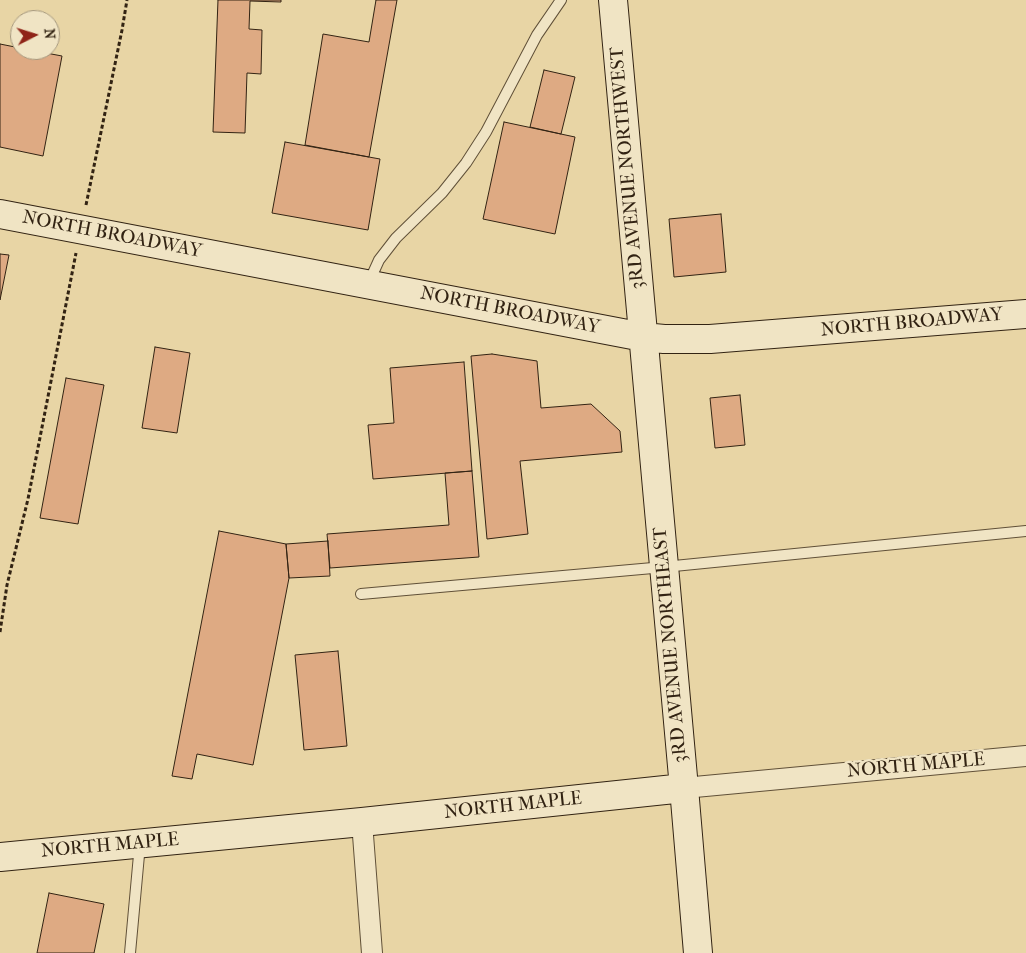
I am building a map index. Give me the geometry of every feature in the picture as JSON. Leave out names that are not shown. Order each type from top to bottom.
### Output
[{"type":"street","name":"3RD AVENUE NORTHWEST","points":[[614,0],[643,337]]},
{"type":"street","name":"NORTH BROADWAY","points":[[0,214],[643,337],[710,339],[1026,314]]},
{"type":"street","name":"3RD AVENUE NORTHEAST","points":[[643,337],[698,953]]},
{"type":"street","name":"NORTH MAPLE","points":[[0,857],[362,822],[684,788],[1026,756]]},
{"type":"street","points":[[362,822],[372,953]]},
{"type":"lane","points":[[368,283],[379,260],[396,238],[442,193],[466,163],[486,132],[536,35],[561,0]]},
{"type":"lane","points":[[361,594],[1026,532]]},
{"type":"lane","points":[[130,953],[140,843]]},
{"type":"path","points":[[0,632],[7,585],[28,499],[127,0]]},
{"type":"building","points":[[218,0],[281,0],[281,2],[250,1],[249,29],[262,30],[261,74],[247,73],[245,133],[213,132]]},
{"type":"building","points":[[376,0],[397,0],[369,157],[305,145],[323,34],[369,42]]},
{"type":"building","points":[[0,44],[10,46],[10,60],[60,60],[60,56],[62,56],[43,156],[0,147]]},
{"type":"building","points":[[544,70],[575,77],[561,134],[530,127]]},
{"type":"building","points":[[504,122],[575,137],[555,234],[483,219]]},
{"type":"building","points":[[285,142],[380,159],[368,230],[272,213]]},
{"type":"building","points":[[721,214],[726,272],[674,277],[669,219]]},
{"type":"building","points":[[0,254],[9,255],[0,300]]},
{"type":"building","points":[[155,347],[190,353],[177,433],[142,428]]},
{"type":"building","points":[[492,354],[537,361],[541,408],[591,404],[620,431],[622,452],[520,461],[528,534],[487,539],[471,356]]},
{"type":"building","points":[[464,362],[472,471],[373,479],[368,425],[394,423],[390,368]]},
{"type":"building","points":[[66,378],[104,385],[78,524],[40,518]]},
{"type":"building","points":[[740,395],[745,445],[715,448],[710,398]]},
{"type":"building","points":[[472,471],[479,557],[330,568],[327,534],[449,525],[445,473]]},
{"type":"building","points":[[219,531],[286,544],[289,578],[253,765],[197,754],[192,779],[172,776]]},
{"type":"building","points":[[328,541],[330,576],[289,578],[286,544]]},
{"type":"building","points":[[338,651],[347,746],[304,750],[295,655]]},
{"type":"building","points":[[49,893],[104,904],[94,953],[37,953]]}]
